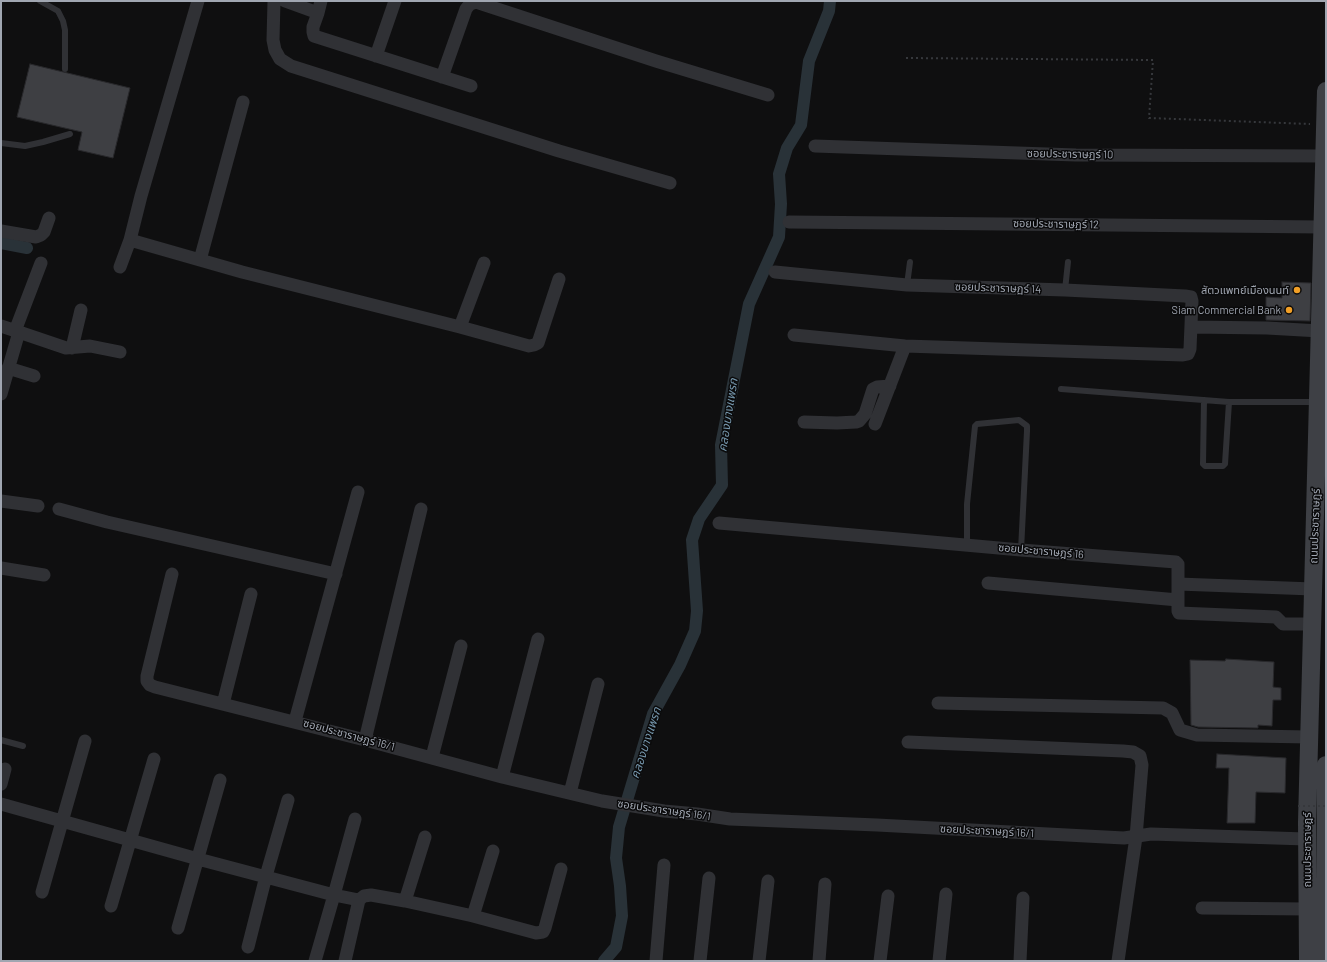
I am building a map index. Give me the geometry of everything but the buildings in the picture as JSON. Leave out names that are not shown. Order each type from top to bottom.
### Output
[{"type":"main road","name":"ถนนประชาราษฎร์","points":[[1308,961],[1306,839],[1326,91]]},
{"type":"main road","name":"ถนนประชาราษฎร์","points":[[1324,961],[1326,765]]},
{"type":"street","points":[[120,266],[130,240],[141,196],[198,1]]},
{"type":"street","points":[[274,1],[273,40],[275,50],[280,59],[291,66],[559,151],[670,184]]},
{"type":"street","points":[[285,1],[320,7],[313,27],[314,36],[471,86]]},
{"type":"street","points":[[376,56],[395,1]]},
{"type":"street","points":[[442,77],[466,9],[470,4],[476,2],[656,61],[768,95]]},
{"type":"street","points":[[200,260],[243,102]]},
{"type":"street","name":"ซอยประชาราษฏร์ 10","points":[[815,146],[1076,155],[1324,156]]},
{"type":"street","points":[[1,231],[36,237],[44,232],[49,218]]},
{"type":"street","name":"ซอยประชาราษฏร์ 12","points":[[789,222],[1322,227]]},
{"type":"street","points":[[130,240],[200,260],[530,346],[538,343],[559,279]]},
{"type":"street","points":[[1,394],[17,331],[41,263]]},
{"type":"street","points":[[460,327],[484,263]]},
{"type":"street","name":"ซอยประชาราษฏร์ 14","points":[[775,272],[907,285],[1065,290],[1191,297],[1192,300],[1190,349],[1188,354],[1183,355],[905,346]]},
{"type":"street","points":[[72,348],[81,310]]},
{"type":"street","points":[[1,326],[62,347],[72,348],[95,346],[120,352]]},
{"type":"street","points":[[1192,327],[1267,328],[1320,331]]},
{"type":"street","points":[[794,335],[905,346],[875,424]]},
{"type":"street","points":[[8,368],[34,376]]},
{"type":"street","points":[[804,422],[837,423],[859,421],[865,414],[873,389],[877,387],[890,386]]},
{"type":"street","points":[[296,721],[358,492]]},
{"type":"street","points":[[1,501],[38,506]]},
{"type":"street","points":[[59,509],[336,574]]},
{"type":"street","points":[[365,740],[422,510]]},
{"type":"street","name":"ซอยประชาราษฎร์ 16","points":[[719,523],[1021,550],[1176,562],[1178,564],[1178,611],[1180,614],[1276,617],[1283,624],[1312,624]]},
{"type":"street","points":[[1,568],[44,575]]},
{"type":"street","name":"ซอยประชาราษฎร์ 16/1","points":[[172,574],[147,676],[147,681],[155,687],[296,721],[502,777],[602,801],[664,812],[696,814],[730,819],[1124,838],[1151,834],[1306,839]]},
{"type":"street","points":[[988,583],[1178,600]]},
{"type":"street","points":[[1178,584],[1313,589]]},
{"type":"street","points":[[223,704],[251,594]]},
{"type":"street","points":[[502,777],[538,639]]},
{"type":"street","points":[[432,757],[461,646]]},
{"type":"street","points":[[570,793],[598,684]]},
{"type":"street","points":[[938,703],[1163,708],[1172,713],[1180,730],[1196,735],[1309,737]]},
{"type":"street","points":[[42,892],[85,741]]},
{"type":"street","points":[[908,742],[1133,752],[1140,756],[1142,766],[1136,837],[1118,961]]},
{"type":"street","points":[[111,906],[154,759]]},
{"type":"street","points":[[1,784],[5,769]]},
{"type":"street","points":[[178,928],[220,780]]},
{"type":"street","points":[[248,947],[266,876],[288,800]]},
{"type":"street","points":[[1,804],[63,820],[198,859],[334,895],[359,900]]},
{"type":"street","points":[[315,960],[355,819]]},
{"type":"street","points":[[405,901],[425,837]]},
{"type":"street","points":[[473,916],[493,851]]},
{"type":"street","points":[[656,961],[664,865]]},
{"type":"street","points":[[344,961],[359,900],[364,896],[371,895],[405,901],[473,916],[536,933],[543,932],[561,869]]},
{"type":"street","points":[[700,961],[709,878]]},
{"type":"street","points":[[759,961],[768,881]]},
{"type":"street","points":[[819,961],[825,884]]},
{"type":"street","points":[[939,961],[946,894]]},
{"type":"street","points":[[880,961],[888,896]]},
{"type":"street","points":[[1020,961],[1023,898]]},
{"type":"street","points":[[1202,908],[1307,909]]},
{"type":"lane","points":[[40,1],[58,11],[63,21],[65,30],[65,69]]},
{"type":"lane","points":[[1,143],[25,146],[70,134]]},
{"type":"lane","points":[[907,285],[910,262]]},
{"type":"lane","points":[[1065,290],[1068,262]]},
{"type":"lane","points":[[1061,389],[1229,402],[1318,402]]},
{"type":"lane","points":[[1204,400],[1203,464],[1205,466],[1223,466],[1225,464],[1229,402]]},
{"type":"lane","points":[[966,545],[967,504],[975,426],[977,424],[1019,420],[1026,426],[1027,431],[1021,550]]},
{"type":"lane","points":[[1,740],[22,746]]},
{"type":"path","points":[[906,58],[1153,60],[1149,118],[1325,125]]},
{"type":"path","points":[[1298,806],[1326,806]]},
{"type":"waterway","name":"คลองบางแพรก","points":[[604,961],[616,947],[622,916],[616,858],[619,827],[653,714],[680,665],[695,631],[697,611],[692,540],[699,519],[722,485],[721,445],[749,304],[779,237],[781,204],[779,174],[787,148],[801,125],[809,61],[829,11],[830,1]]},
{"type":"waterway","points":[[1,243],[27,248]]},
{"type":"place","name":"สัตวแพทย์เมืองนนท์","points":[[1297,290]]},
{"type":"place","name":"Siam Commercial Bank","points":[[1289,310]]}]
